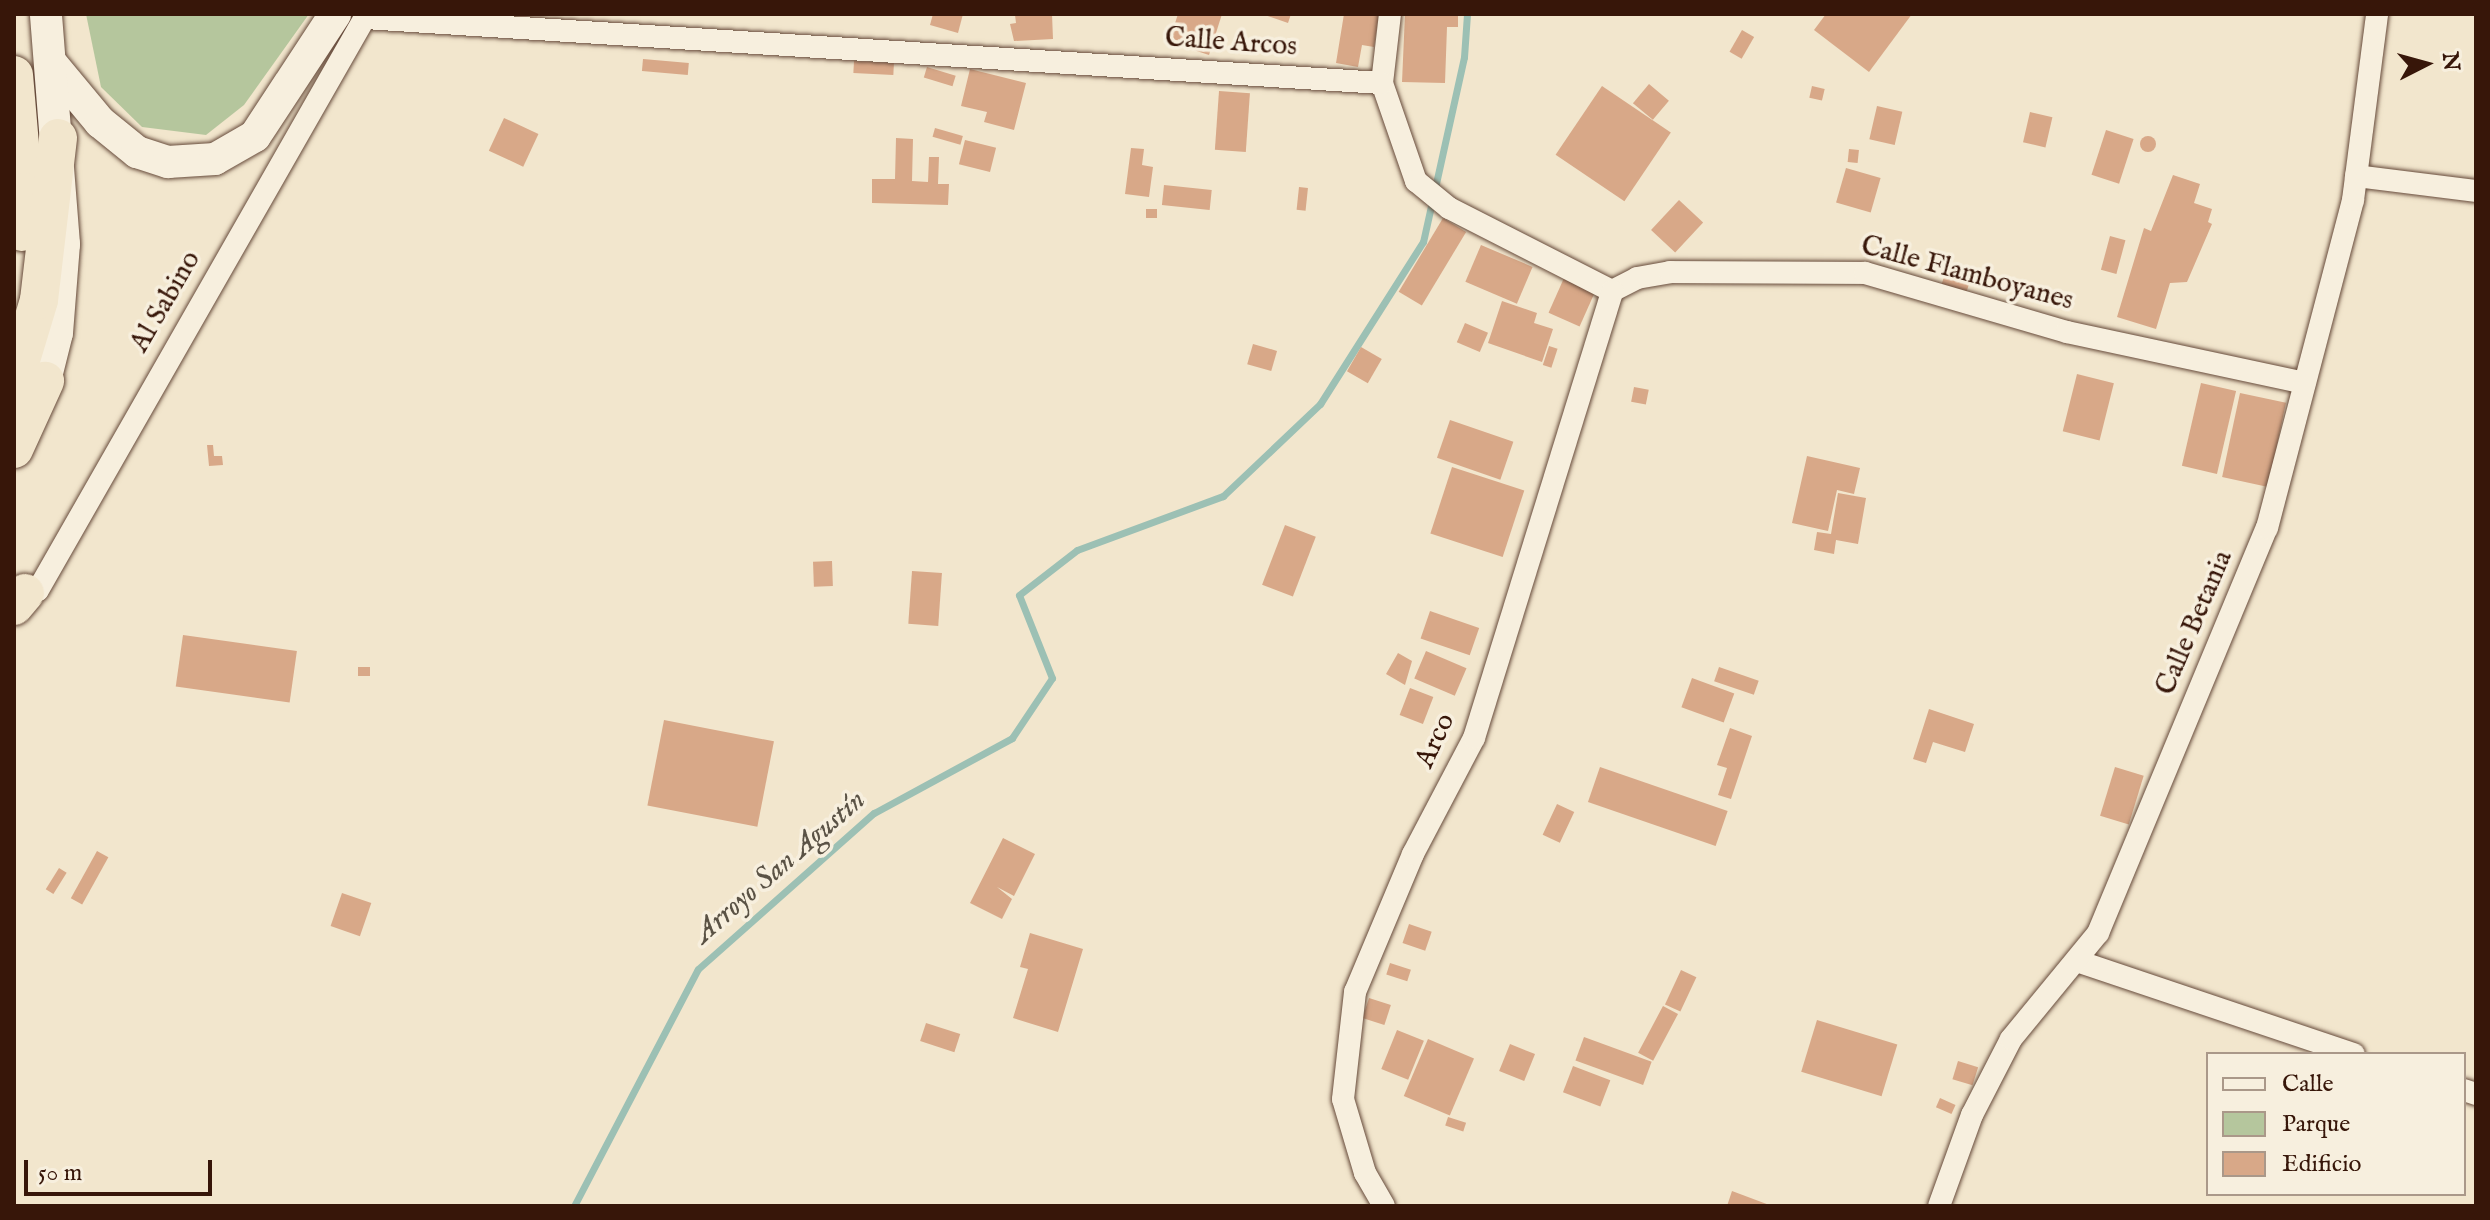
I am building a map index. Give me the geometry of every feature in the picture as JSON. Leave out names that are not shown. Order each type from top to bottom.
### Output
[{"type":"highway","points":[[14,75],[24,192],[14,300]]},
{"type":"highway","points":[[14,449],[29,382],[58,138]]},
{"type":"main road","points":[[46,14],[58,138]]},
{"type":"main road","points":[[51,63],[100,122],[137,152],[168,162],[203,162],[240,148],[255,136],[356,15]]},
{"type":"street","points":[[1390,14],[1382,83],[1416,181],[1449,208],[1612,291]]},
{"type":"street","name":"Calle Betania","points":[[1939,1206],[1972,1115],[2011,1039],[2098,933],[2267,528],[2356,176],[2377,14]]},
{"type":"street","name":"Calle Arcos","points":[[356,15],[1382,83]]},
{"type":"street","name":"Al Sabino","points":[[18,604],[38,590],[356,15]]},
{"type":"street","points":[[2356,176],[2476,191]]},
{"type":"street","name":"Calle Flamboyanes","points":[[1612,291],[1637,278],[1670,272],[1865,273],[2067,332],[2305,383]]},
{"type":"street","name":"Arco","points":[[1384,1206],[1365,1173],[1343,1099],[1355,992],[1413,854],[1474,738],[1612,291]]},
{"type":"street","points":[[2077,961],[2348,1052]]},
{"type":"green space","points":[[86,14],[309,14],[244,105],[206,135],[142,127],[101,87]]},
{"type":"building","points":[[933,14],[963,14],[958,33],[930,25]]},
{"type":"building","points":[[1052,14],[1053,39],[1014,41],[1010,24],[1016,23],[1015,15]]},
{"type":"building","points":[[1178,14],[1222,14],[1209,55],[1169,42]]},
{"type":"building","points":[[1262,14],[1291,14],[1288,23]]},
{"type":"building","points":[[1344,14],[1379,14],[1374,47],[1362,45],[1358,67],[1336,63]]},
{"type":"building","points":[[1405,14],[1458,14],[1458,27],[1447,27],[1445,83],[1402,82]]},
{"type":"building","points":[[1826,14],[1912,14],[1869,72],[1814,30]]},
{"type":"building","points":[[1742,30],[1754,37],[1742,59],[1730,52]]},
{"type":"building","points":[[643,59],[689,63],[688,75],[642,71]]},
{"type":"building","points":[[854,61],[894,63],[893,75],[853,73]]},
{"type":"building","points":[[927,67],[956,76],[952,86],[924,78]]},
{"type":"building","points":[[970,69],[1026,83],[1014,130],[984,122],[987,112],[961,106]]},
{"type":"building","points":[[1649,84],[1669,101],[1653,120],[1633,103]]},
{"type":"building","points":[[1602,86],[1671,132],[1624,201],[1556,155]]},
{"type":"building","points":[[1812,86],[1825,89],[1822,101],[1809,98]]},
{"type":"building","points":[[1219,91],[1250,93],[1246,152],[1215,150]]},
{"type":"building","points":[[1877,106],[1902,112],[1895,145],[1869,139]]},
{"type":"building","points":[[2030,112],[2052,117],[2045,147],[2023,142]]},
{"type":"building","points":[[504,118],[538,134],[523,167],[489,151]]},
{"type":"building","points":[[935,128],[963,136],[960,145],[933,137]]},
{"type":"building","points":[[2106,130],[2134,139],[2119,184],[2091,175]]},
{"type":"building","points":[[2148,136],[2156,144],[2148,152],[2140,144]]},
{"type":"building","points":[[896,138],[913,139],[912,181],[928,182],[929,157],[939,157],[938,184],[949,184],[948,205],[872,203],[872,179],[895,179]]},
{"type":"building","points":[[965,140],[996,148],[990,172],[959,164]]},
{"type":"building","points":[[1131,148],[1144,149],[1142,165],[1153,167],[1149,197],[1125,194]]},
{"type":"building","points":[[1849,149],[1859,150],[1858,163],[1848,162]]},
{"type":"building","points":[[1846,168],[1881,178],[1871,213],[1836,203]]},
{"type":"building","points":[[2173,175],[2200,184],[2194,203],[2212,209],[2208,222],[2212,224],[2187,282],[2170,283],[2156,329],[2117,317],[2144,228],[2151,231]]},
{"type":"building","points":[[1164,185],[1212,190],[1210,210],[1162,205]]},
{"type":"building","points":[[1299,187],[1308,188],[1306,211],[1297,210]]},
{"type":"building","points":[[1679,200],[1703,223],[1675,252],[1651,230]]},
{"type":"building","points":[[1146,209],[1157,209],[1157,218],[1146,218]]},
{"type":"building","points":[[1443,218],[1466,232],[1422,306],[1399,292]]},
{"type":"building","points":[[2110,236],[2125,240],[2116,274],[2101,270]]},
{"type":"building","points":[[1481,245],[1533,267],[1517,304],[1465,282]]},
{"type":"building","points":[[1944,277],[1969,285],[1965,295],[1941,287]]},
{"type":"building","points":[[1564,278],[1595,292],[1580,327],[1549,313]]},
{"type":"building","points":[[1502,301],[1537,313],[1534,323],[1553,329],[1542,362],[1488,343]]},
{"type":"building","points":[[1465,323],[1488,333],[1480,352],[1457,342]]},
{"type":"building","points":[[1253,344],[1277,351],[1271,371],[1247,364]]},
{"type":"building","points":[[1549,346],[1558,349],[1551,368],[1543,365]]},
{"type":"building","points":[[1361,347],[1382,359],[1368,383],[1347,371]]},
{"type":"building","points":[[2077,374],[2114,383],[2100,440],[2063,431]]},
{"type":"building","points":[[2201,383],[2236,391],[2217,474],[2182,466]]},
{"type":"building","points":[[1634,387],[1649,390],[1646,405],[1631,402]]},
{"type":"building","points":[[2240,393],[2286,403],[2268,487],[2222,477]]},
{"type":"building","points":[[1450,420],[1513,442],[1500,480],[1437,458]]},
{"type":"building","points":[[207,445],[213,445],[214,456],[222,456],[223,465],[209,466]]},
{"type":"building","points":[[1807,456],[1860,468],[1854,494],[1837,490],[1828,531],[1792,523]]},
{"type":"building","points":[[1452,467],[1524,490],[1503,557],[1430,534]]},
{"type":"building","points":[[1838,493],[1866,498],[1858,544],[1836,540],[1834,554],[1814,550],[1817,532],[1831,534]]},
{"type":"building","points":[[1285,525],[1316,537],[1293,597],[1262,585]]},
{"type":"building","points":[[832,561],[833,586],[814,587],[813,562]]},
{"type":"building","points":[[912,571],[942,573],[938,626],[908,624]]},
{"type":"building","points":[[1430,611],[1479,628],[1470,655],[1421,638]]},
{"type":"building","points":[[183,635],[297,651],[290,702],[176,686]]},
{"type":"building","points":[[1426,651],[1467,668],[1455,696],[1414,679]]},
{"type":"building","points":[[1398,653],[1412,661],[1405,685],[1386,674]]},
{"type":"building","points":[[358,667],[370,667],[370,676],[358,676]]},
{"type":"building","points":[[1719,667],[1759,681],[1754,695],[1714,681]]},
{"type":"building","points":[[1692,678],[1734,693],[1724,723],[1681,707]]},
{"type":"building","points":[[1410,688],[1433,697],[1423,724],[1400,715]]},
{"type":"building","points":[[1929,709],[1974,724],[1965,752],[1933,742],[1926,763],[1913,759]]},
{"type":"building","points":[[664,720],[774,741],[757,827],[647,805]]},
{"type":"building","points":[[1730,728],[1752,736],[1731,799],[1718,795],[1727,768],[1717,765]]},
{"type":"building","points":[[1600,767],[1728,811],[1716,846],[1588,802]]},
{"type":"building","points":[[2115,767],[2144,776],[2129,825],[2100,816]]},
{"type":"building","points":[[1557,804],[1574,812],[1560,843],[1543,835]]},
{"type":"building","points":[[1003,838],[1035,854],[1014,896],[997,887],[1012,899],[1002,919],[970,903]]},
{"type":"building","points":[[97,851],[108,857],[82,905],[71,898]]},
{"type":"building","points":[[59,868],[67,873],[53,894],[46,889]]},
{"type":"building","points":[[342,893],[371,903],[360,936],[331,926]]},
{"type":"building","points":[[1409,924],[1432,932],[1425,951],[1402,943]]},
{"type":"building","points":[[1030,933],[1083,949],[1058,1032],[1013,1018],[1028,969],[1020,967]]},
{"type":"building","points":[[1390,963],[1411,970],[1407,981],[1386,974]]},
{"type":"building","points":[[1681,970],[1696,977],[1680,1012],[1665,1004]]},
{"type":"building","points":[[1369,998],[1391,1005],[1384,1025],[1363,1018]]},
{"type":"building","points":[[1663,1006],[1678,1014],[1653,1061],[1638,1053]]},
{"type":"building","points":[[1817,1020],[1897,1045],[1882,1096],[1801,1072]]},
{"type":"building","points":[[926,1023],[960,1034],[954,1052],[920,1041]]},
{"type":"building","points":[[1397,1030],[1424,1041],[1408,1080],[1381,1069]]},
{"type":"building","points":[[1584,1037],[1652,1062],[1643,1085],[1575,1060]]},
{"type":"building","points":[[1428,1039],[1474,1059],[1450,1116],[1404,1096]]},
{"type":"building","points":[[1510,1044],[1535,1054],[1524,1081],[1499,1071]]},
{"type":"building","points":[[1958,1061],[1978,1067],[1973,1085],[1952,1079]]},
{"type":"building","points":[[1573,1066],[1610,1080],[1600,1106],[1563,1092]]},
{"type":"building","points":[[1940,1098],[1956,1105],[1951,1114],[1936,1107]]},
{"type":"building","points":[[1448,1117],[1466,1123],[1463,1131],[1445,1126]]},
{"type":"building","points":[[1732,1191],[1772,1206],[1727,1206]]},
{"type":"waterway","name":"Arroyo San Agustín","points":[[574,1206],[698,969],[874,813],[1012,738],[1052,678],[1019,595],[1077,550],[1223,496],[1320,404],[1423,242],[1464,57],[1467,14]]}]
